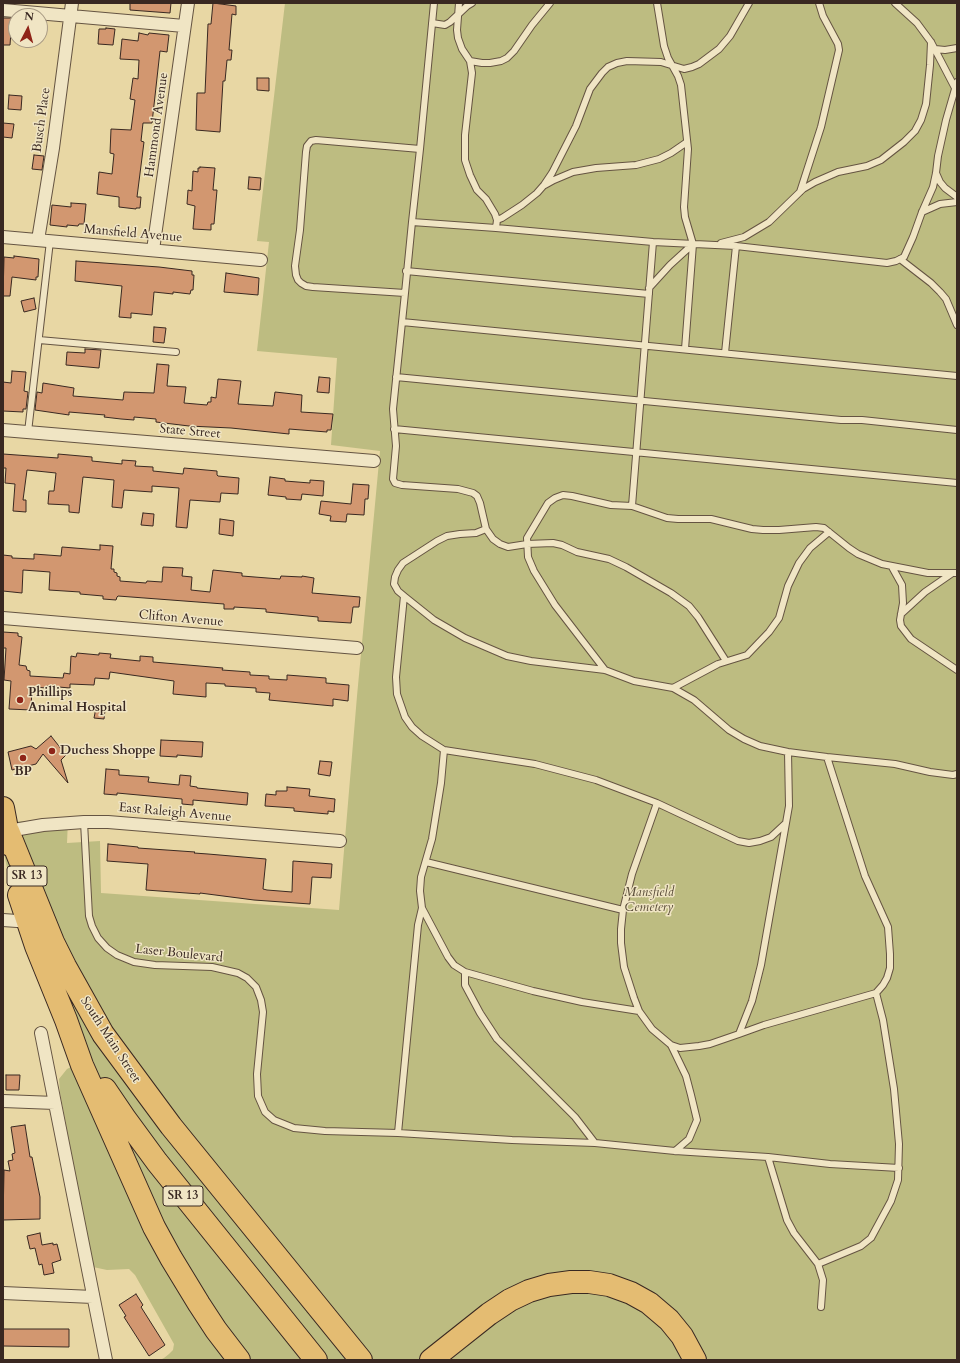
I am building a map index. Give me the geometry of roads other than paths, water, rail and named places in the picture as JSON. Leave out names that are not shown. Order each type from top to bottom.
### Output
[{"type":"highway","name":"South Main Street","points":[[3,808],[8,831],[14,878],[36,922],[64,966],[103,1034],[172,1126],[360,1359]]},
{"type":"highway","name":"South Main Street","points":[[36,922],[46,973],[66,1020]]},
{"type":"highway","points":[[66,1020],[82,1065],[154,1227],[198,1304],[239,1360]]},
{"type":"highway","name":"SR 13","points":[[66,1020],[106,1090],[141,1141],[180,1192],[316,1360]]},
{"type":"highway","points":[[431,1360],[483,1318],[510,1300],[529,1291],[549,1285],[571,1282],[589,1282],[609,1285],[631,1293],[649,1304],[669,1320],[682,1336],[695,1360]]},
{"type":"street","name":"Busch Place","points":[[44,240],[53,148],[72,3]]},
{"type":"street","name":"Hammond Avenue","points":[[153,250],[188,3]]},
{"type":"street","points":[[3,10],[184,26]]},
{"type":"street","name":"Mansfield Avenue","points":[[3,237],[261,260]]},
{"type":"street","name":"State Street","points":[[3,430],[374,461]]},
{"type":"street","name":"Clifton Avenue","points":[[3,618],[357,648]]},
{"type":"street","name":"East Raleigh Avenue","points":[[8,831],[43,825],[108,822],[340,841]]},
{"type":"street","points":[[3,920],[36,922]]},
{"type":"street","points":[[41,1033],[106,1360]]},
{"type":"street","points":[[3,1101],[55,1104]]},
{"type":"street","points":[[3,1293],[93,1297]]},
{"type":"lane","points":[[434,3],[393,409],[396,446],[392,479],[395,483],[402,485],[458,489],[473,493],[477,496],[480,503],[486,529],[493,539],[500,544],[508,547],[527,544],[553,543],[562,545],[577,552],[609,559],[648,578],[689,606],[698,617],[726,661]]},
{"type":"lane","points":[[459,3],[457,30],[458,38],[462,49],[470,61],[472,73],[465,135],[465,160],[477,190],[492,209],[497,220],[496,228]]},
{"type":"lane","points":[[432,24],[445,25],[472,3]]},
{"type":"lane","points":[[470,61],[490,63],[507,58],[514,51],[550,3]]},
{"type":"lane","points":[[657,3],[664,46],[681,85],[687,142],[684,207],[685,217],[693,244],[686,349]]},
{"type":"lane","points":[[542,187],[552,173],[576,126],[590,89],[608,67],[627,61],[661,62],[684,68],[692,67],[706,60],[719,49],[730,36],[749,3]]},
{"type":"lane","points":[[800,192],[821,127],[838,57],[838,44],[819,3]]},
{"type":"lane","points":[[412,222],[654,242],[736,246],[887,263],[896,261],[904,257],[933,187],[946,120],[956,85],[931,42],[917,23],[895,3]]},
{"type":"lane","points":[[712,245],[744,237],[755,231],[774,218],[803,189],[826,176],[867,166],[881,160],[899,147],[915,131],[922,120],[926,104],[931,42]]},
{"type":"lane","points":[[935,49],[945,50],[957,48]]},
{"type":"lane","points":[[405,293],[313,287],[306,286],[298,280],[295,266],[300,230],[306,152],[307,146],[311,141],[316,140],[420,149]]},
{"type":"lane","points":[[497,220],[522,205],[542,187],[573,172],[596,168],[636,165],[659,159],[687,142]]},
{"type":"lane","points":[[936,173],[940,182],[945,188],[957,197]]},
{"type":"lane","points":[[922,212],[940,204],[957,202]]},
{"type":"lane","points":[[28,432],[39,340],[44,240]]},
{"type":"lane","points":[[632,506],[654,242]]},
{"type":"lane","points":[[649,291],[670,265],[693,244]]},
{"type":"lane","points":[[725,353],[736,246]]},
{"type":"lane","points":[[900,259],[931,283],[940,292],[946,299],[957,325]]},
{"type":"lane","points":[[406,271],[649,291]]},
{"type":"lane","points":[[402,322],[957,376]]},
{"type":"lane","points":[[39,340],[176,352]]},
{"type":"lane","points":[[396,377],[957,430]]},
{"type":"lane","points":[[394,429],[957,483]]},
{"type":"lane","points":[[605,670],[566,620],[542,584],[528,557],[527,538],[529,533],[548,503],[563,495],[611,505],[632,506],[667,518],[711,519],[747,528],[764,530],[816,527],[824,528],[858,554],[882,564],[928,573],[954,574]]},
{"type":"lane","points":[[486,529],[476,533],[447,536],[436,541],[403,563],[398,570],[394,584],[398,591],[434,620],[449,629],[465,638],[507,656],[531,661],[605,670],[634,681],[673,688],[694,700],[720,723],[739,736],[760,746],[788,752],[895,764],[953,775],[957,774]]},
{"type":"lane","points":[[673,688],[726,661],[747,655],[770,632],[779,618],[788,586],[799,563],[810,548],[829,532]]},
{"type":"lane","points":[[892,567],[902,586],[903,603],[900,620],[901,626],[911,639],[957,670]]},
{"type":"lane","points":[[901,614],[925,592],[954,574]]},
{"type":"lane","points":[[404,596],[396,677],[397,694],[405,717],[412,727],[422,736],[444,750],[535,764],[618,787],[657,803],[738,841],[749,843],[771,837],[785,824]]},
{"type":"lane","points":[[398,1133],[418,925],[422,908],[420,891],[421,877],[432,839],[441,783],[444,750]]},
{"type":"lane","points":[[739,1034],[752,1001],[761,965],[789,806],[788,752]]},
{"type":"lane","points":[[657,803],[632,874],[623,910],[621,943],[624,967],[639,1011],[652,1029],[671,1045],[680,1048],[710,1044],[764,1025],[876,994],[885,982],[890,968],[890,941],[888,927],[865,876],[827,757]]},
{"type":"lane","name":"Laser Boulevard","points":[[84,822],[89,916],[98,938],[107,948],[117,955],[134,962],[155,965],[223,969],[238,973],[247,978],[256,987],[261,1000],[263,1012],[256,1084],[258,1096],[262,1106],[274,1120],[294,1128],[325,1131],[398,1133],[512,1140],[595,1143],[675,1151],[768,1157],[830,1164],[899,1168]]},
{"type":"lane","points":[[426,862],[623,910]]},
{"type":"lane","points":[[422,908],[448,957],[454,965],[465,972],[533,991],[582,1002],[639,1011]]},
{"type":"lane","points":[[465,972],[465,985],[497,1039],[575,1117],[595,1143]]},
{"type":"lane","points":[[818,1264],[861,1246],[871,1238],[891,1201],[896,1188],[899,1168],[899,1144],[894,1089],[884,1020],[876,994]]},
{"type":"lane","points":[[671,1045],[686,1076],[697,1120],[689,1139],[675,1151]]},
{"type":"lane","points":[[768,1157],[787,1220],[818,1264],[823,1280],[821,1307]]},
{"type":"place","name":"Phillips Animal Hospital","points":[[20,700]]},
{"type":"place","name":"Duchess Shoppe","points":[[52,751]]},
{"type":"place","name":"BP","points":[[23,758]]},
{"type":"park label","name":"Mansfield Cemetery","points":[[649,900]]}]
